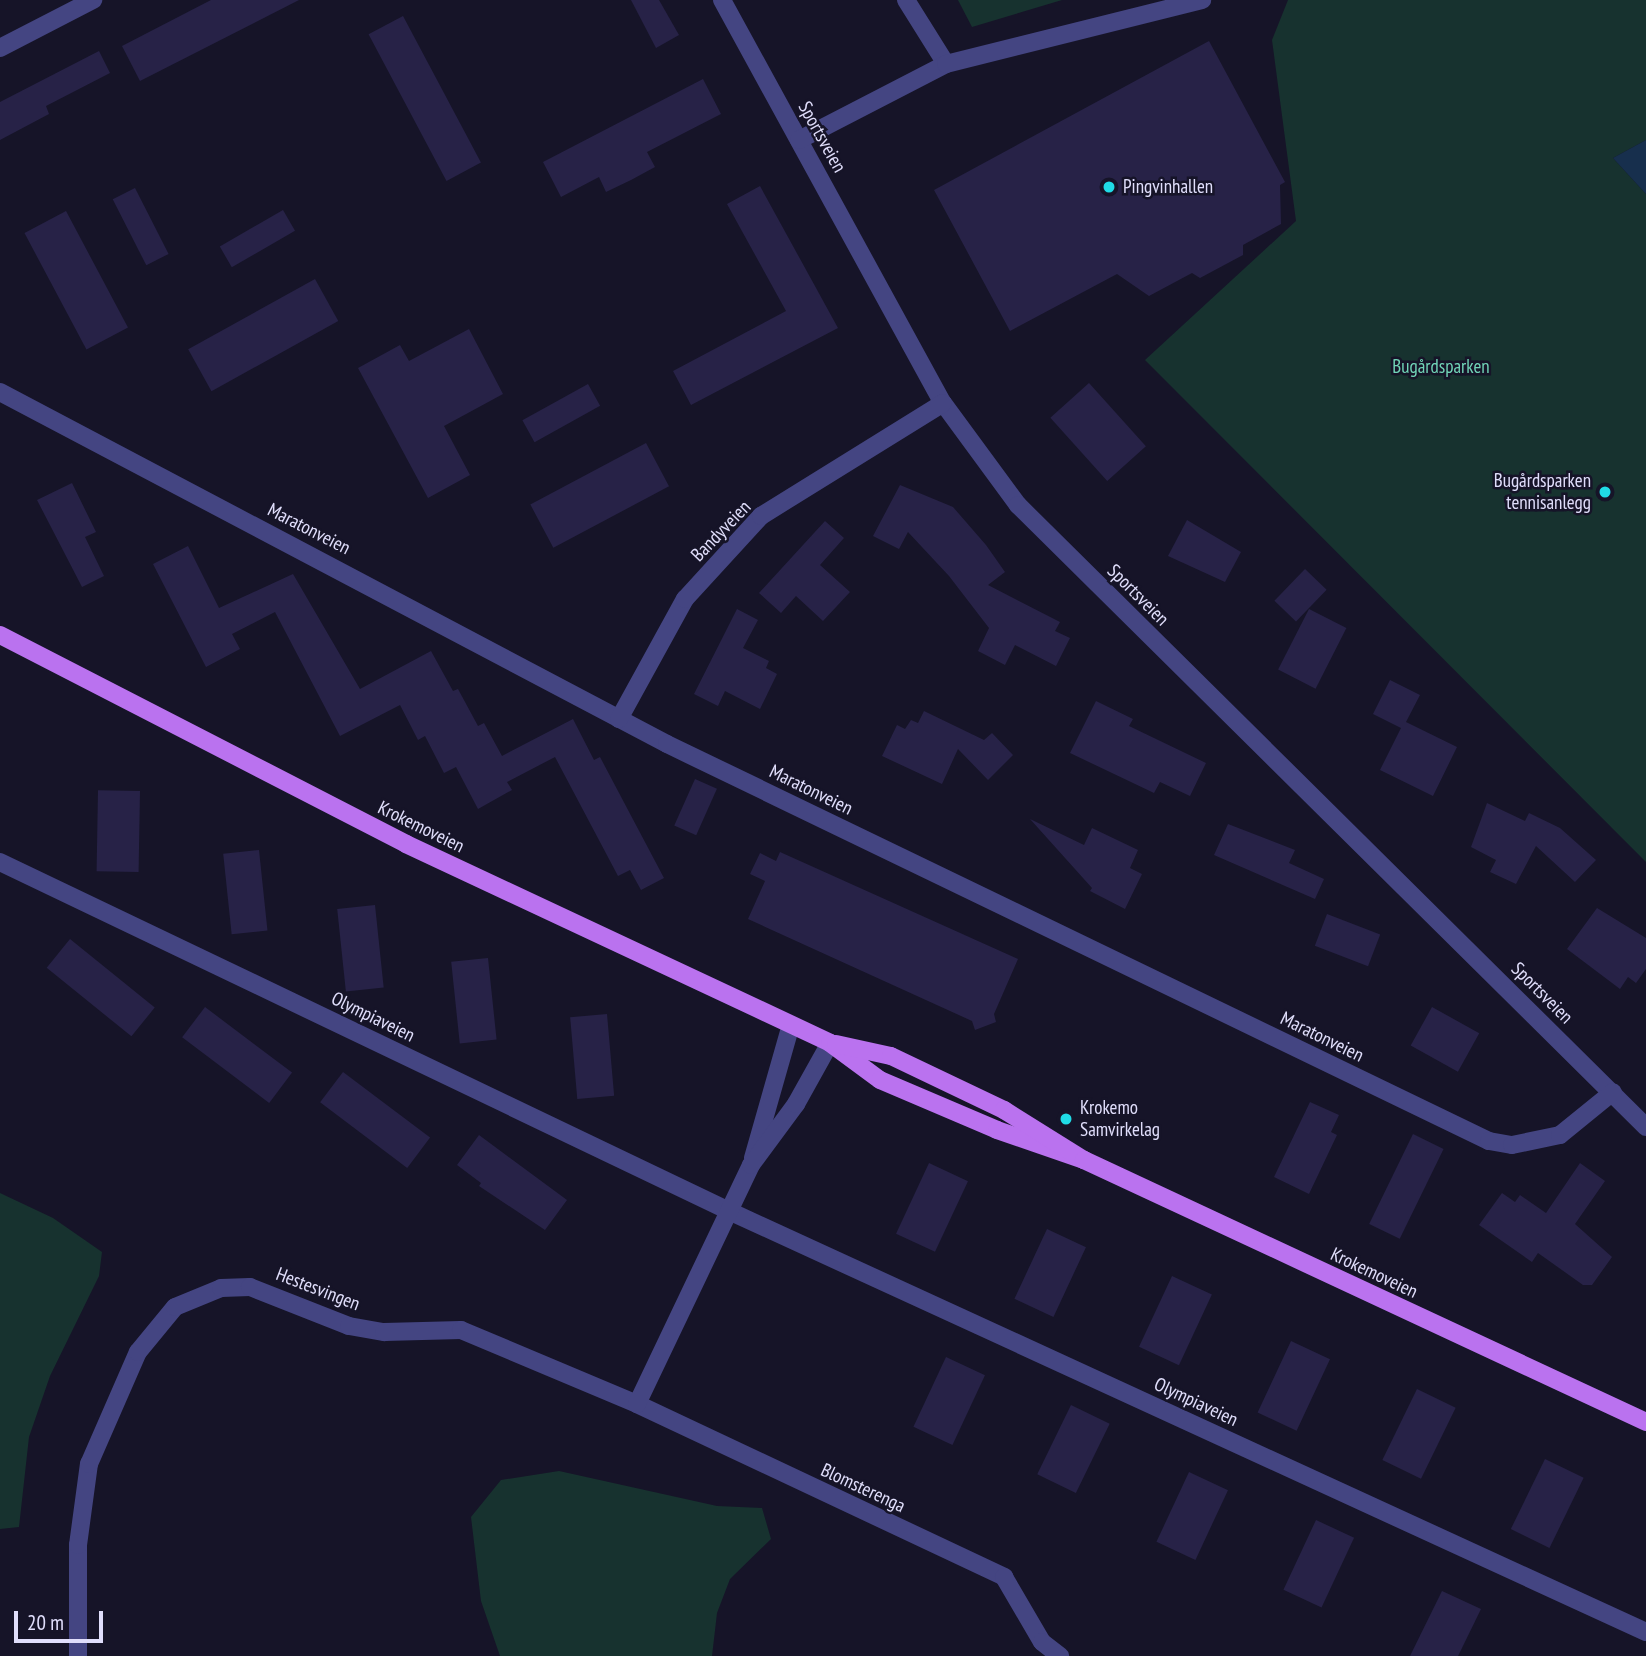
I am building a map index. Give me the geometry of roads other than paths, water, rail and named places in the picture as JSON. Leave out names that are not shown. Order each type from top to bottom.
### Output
[{"type":"main road","name":"Krokemoveien","points":[[0,635],[369,825],[830,1043],[891,1056],[1004,1110],[1084,1160]]},
{"type":"main road","name":"Krokemoveien","points":[[830,1043],[880,1080],[997,1130],[1084,1160],[1646,1422]]},
{"type":"street","points":[[0,48],[93,0]]},
{"type":"street","name":"Sportsveien","points":[[722,0],[943,403],[1018,505],[1646,1126]]},
{"type":"street","points":[[906,0],[946,64]]},
{"type":"street","points":[[799,140],[946,64],[1202,0]]},
{"type":"street","name":"Maratonveien","points":[[0,392],[618,719],[1489,1141],[1512,1145],[1560,1135],[1613,1092]]},
{"type":"street","name":"Bandyveien","points":[[618,719],[685,599],[761,516],[943,403]]},
{"type":"street","name":"Olympiaveien","points":[[0,862],[729,1211],[1646,1632]]},
{"type":"street","points":[[637,1404],[751,1165],[790,1025]]},
{"type":"street","points":[[751,1165],[796,1104],[830,1043]]},
{"type":"street","name":"Hestesvingen","points":[[78,1656],[78,1545],[89,1464],[149,1335],[194,1295],[250,1287],[349,1326],[472,1333],[637,1404]]},
{"type":"street","name":"Blomsterenga","points":[[637,1404],[1004,1577],[1039,1649],[1060,1656]]},
{"type":"water","points":[[1646,140],[1646,194],[1613,158]]},
{"type":"place","name":"Pingvinhallen","points":[[1109,187]]},
{"type":"place","name":"Bugårdsparken tennisanlegg","points":[[1605,492]]},
{"type":"place","name":"Krokemo Samvirkelag","points":[[1066,1119]]},
{"type":"park label","name":"Bugårdsparken","points":[[1441,367]]}]
